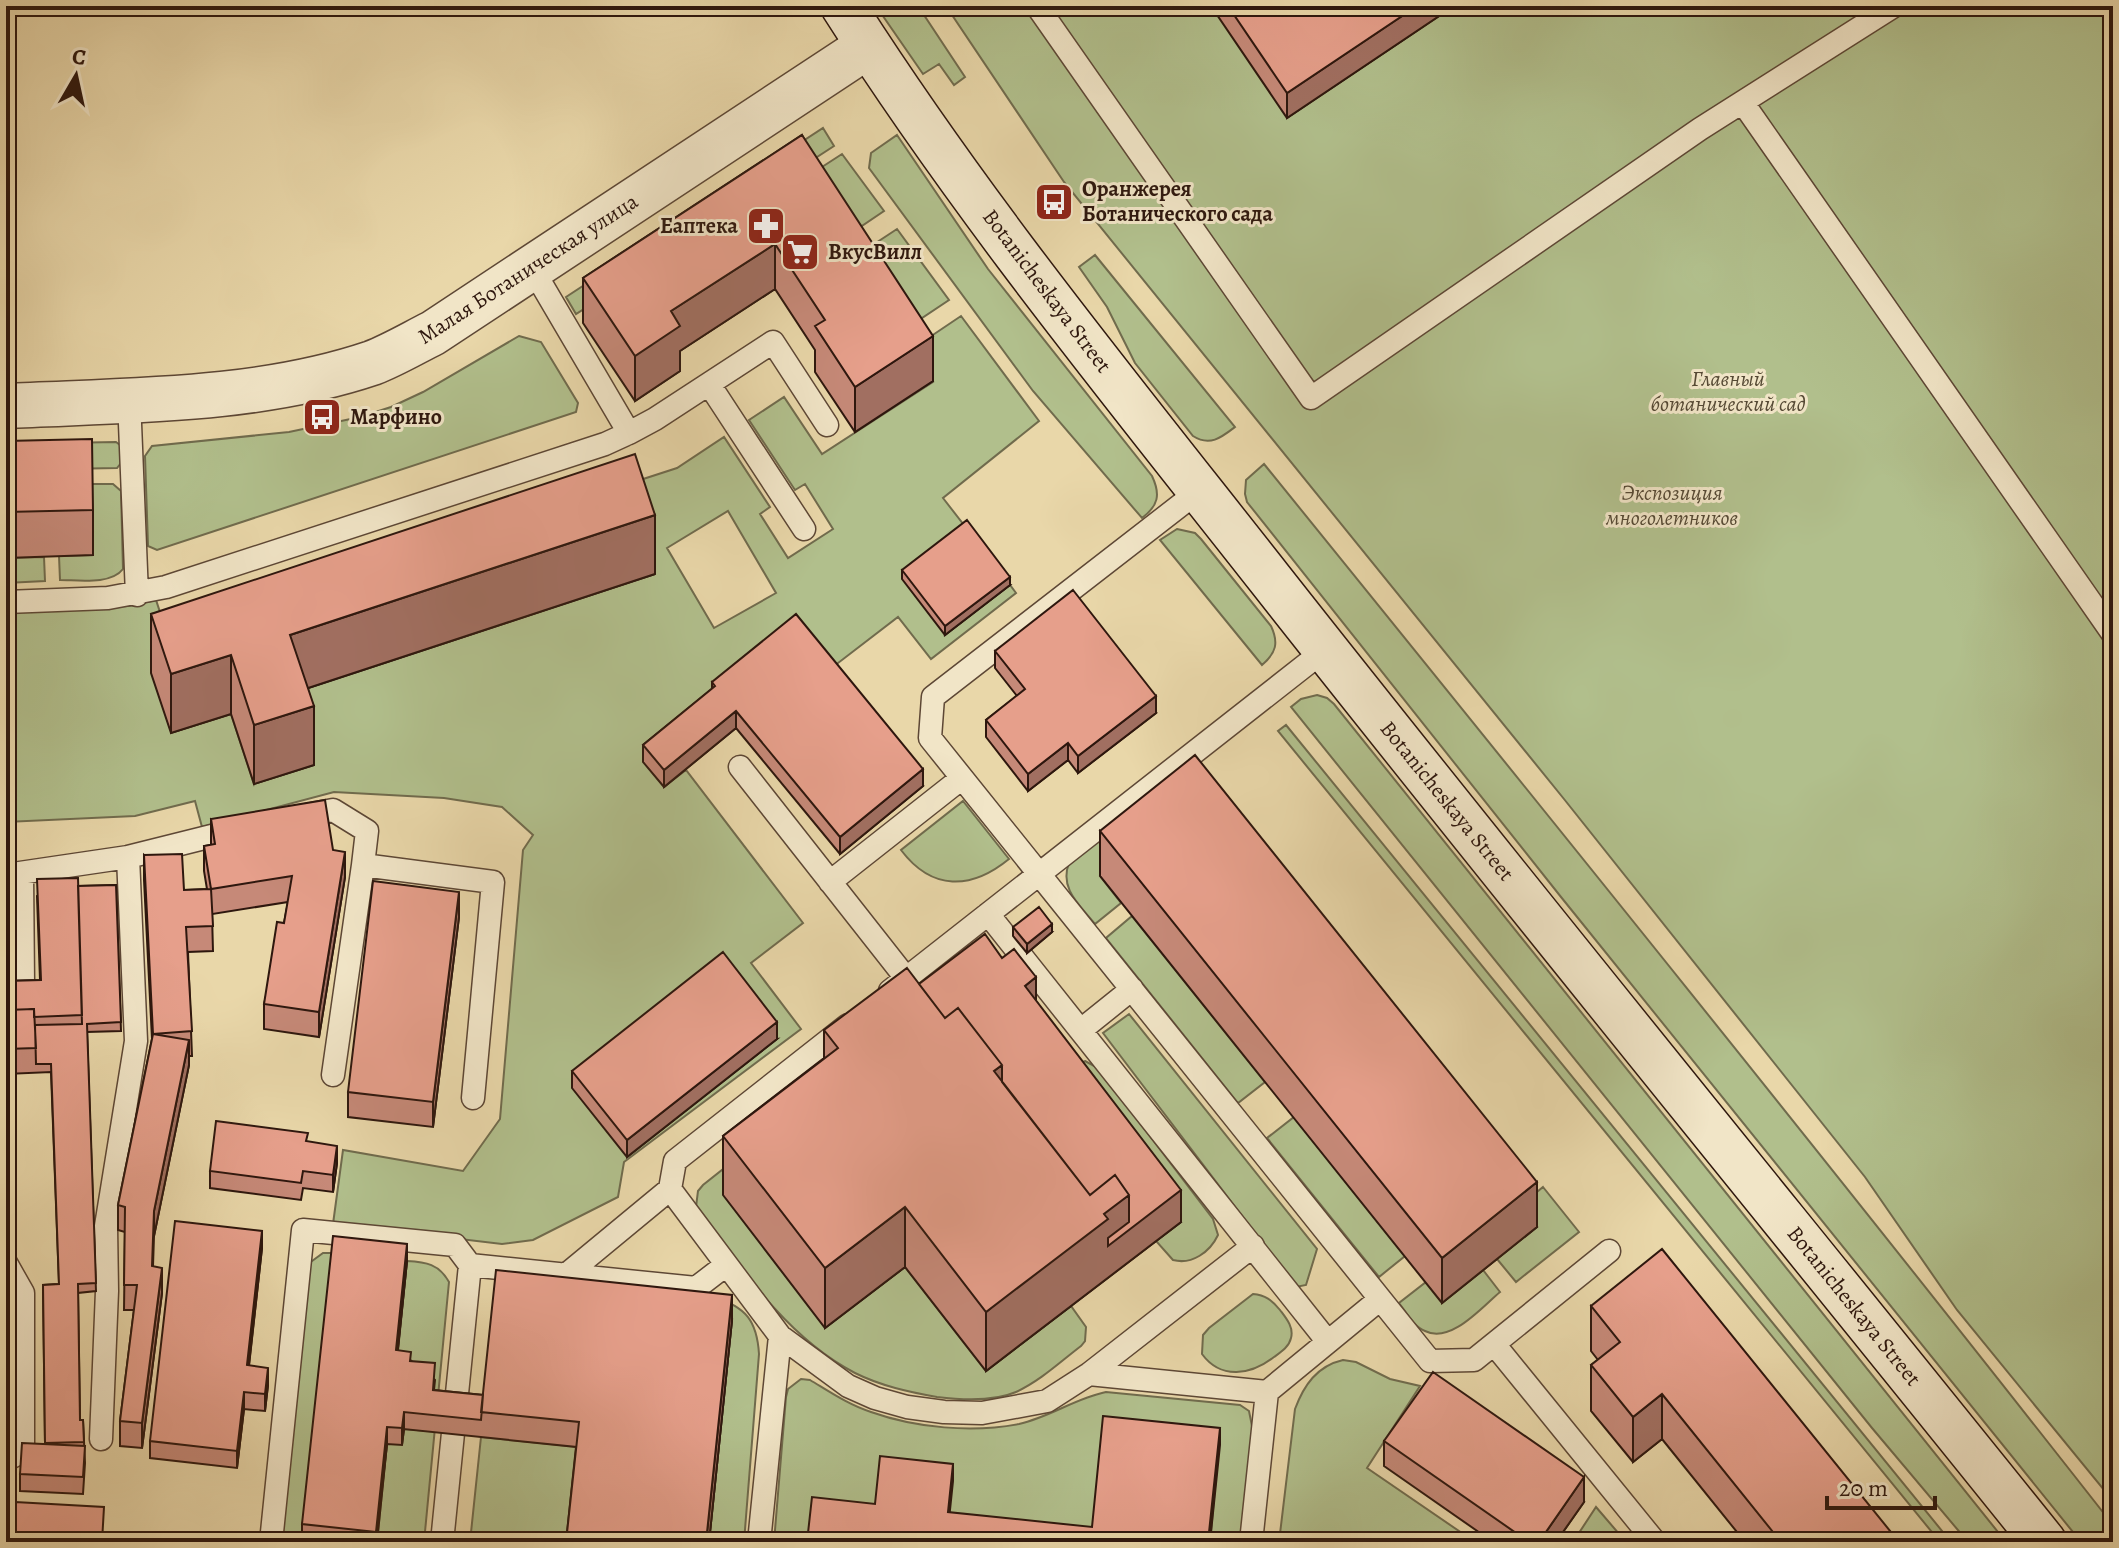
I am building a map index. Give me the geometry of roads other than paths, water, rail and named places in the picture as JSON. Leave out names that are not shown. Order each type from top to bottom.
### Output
[{"type":"main road","name":"Botanicheskaya Street","points":[[843,6],[1012,249],[1200,490],[2044,1542]]},
{"type":"main road","name":"Малая Ботаническая улица","points":[[6,406],[242,391],[317,379],[375,362],[433,333],[868,46]]},
{"type":"lane","points":[[1037,6],[1311,398],[1700,129],[1894,6]]},
{"type":"lane","points":[[1743,103],[2113,634]]},
{"type":"lane","points":[[532,268],[629,433]]},
{"type":"lane","points":[[6,602],[137,595],[605,444],[629,433],[773,342],[827,425]]},
{"type":"lane","points":[[709,384],[804,529]]},
{"type":"lane","points":[[129,399],[137,595]]},
{"type":"lane","points":[[1200,490],[933,697],[930,738],[1430,1361],[1474,1360],[1609,1251]]},
{"type":"lane","points":[[566,1275],[670,1189],[675,1161],[1326,649]]},
{"type":"lane","points":[[740,767],[906,978]]},
{"type":"lane","points":[[830,882],[962,778]]},
{"type":"lane","points":[[23,984],[14,874],[128,857],[333,810],[367,831],[333,1075]]},
{"type":"lane","points":[[101,1439],[107,1291],[106,1226],[136,1041],[128,857]]},
{"type":"lane","points":[[363,865],[493,882],[473,1098]]},
{"type":"lane","points":[[988,914],[1328,1342]]},
{"type":"lane","points":[[1081,1030],[1132,989]]},
{"type":"lane","points":[[670,1189],[780,1336],[848,1386],[907,1407],[944,1412],[982,1413],[1047,1401],[1089,1374],[1253,1246]]},
{"type":"lane","points":[[271,1542],[303,1230],[455,1245],[470,1265],[442,1542]]},
{"type":"lane","points":[[6,1263],[23,1293],[23,1451],[6,1460]]},
{"type":"lane","points":[[470,1265],[696,1288],[726,1265]]},
{"type":"lane","points":[[1251,1542],[1267,1392],[1379,1300]]},
{"type":"lane","points":[[759,1542],[780,1336]]},
{"type":"lane","points":[[1494,1344],[1655,1542]]},
{"type":"lane","points":[[1089,1374],[1267,1392]]},
{"type":"place","name":"Оранжерея Ботанического сада","points":[[1054,202]]},
{"type":"place","name":"Еаптека","points":[[766,226]]},
{"type":"place","name":"ВкусВилл","points":[[800,252]]},
{"type":"place","name":"Марфино","points":[[322,417]]},
{"type":"park label","name":"Главный ботанический сад","points":[[1728,392]]},
{"type":"park label","name":"Экспозиция многолетников","points":[[1672,506]]}]
